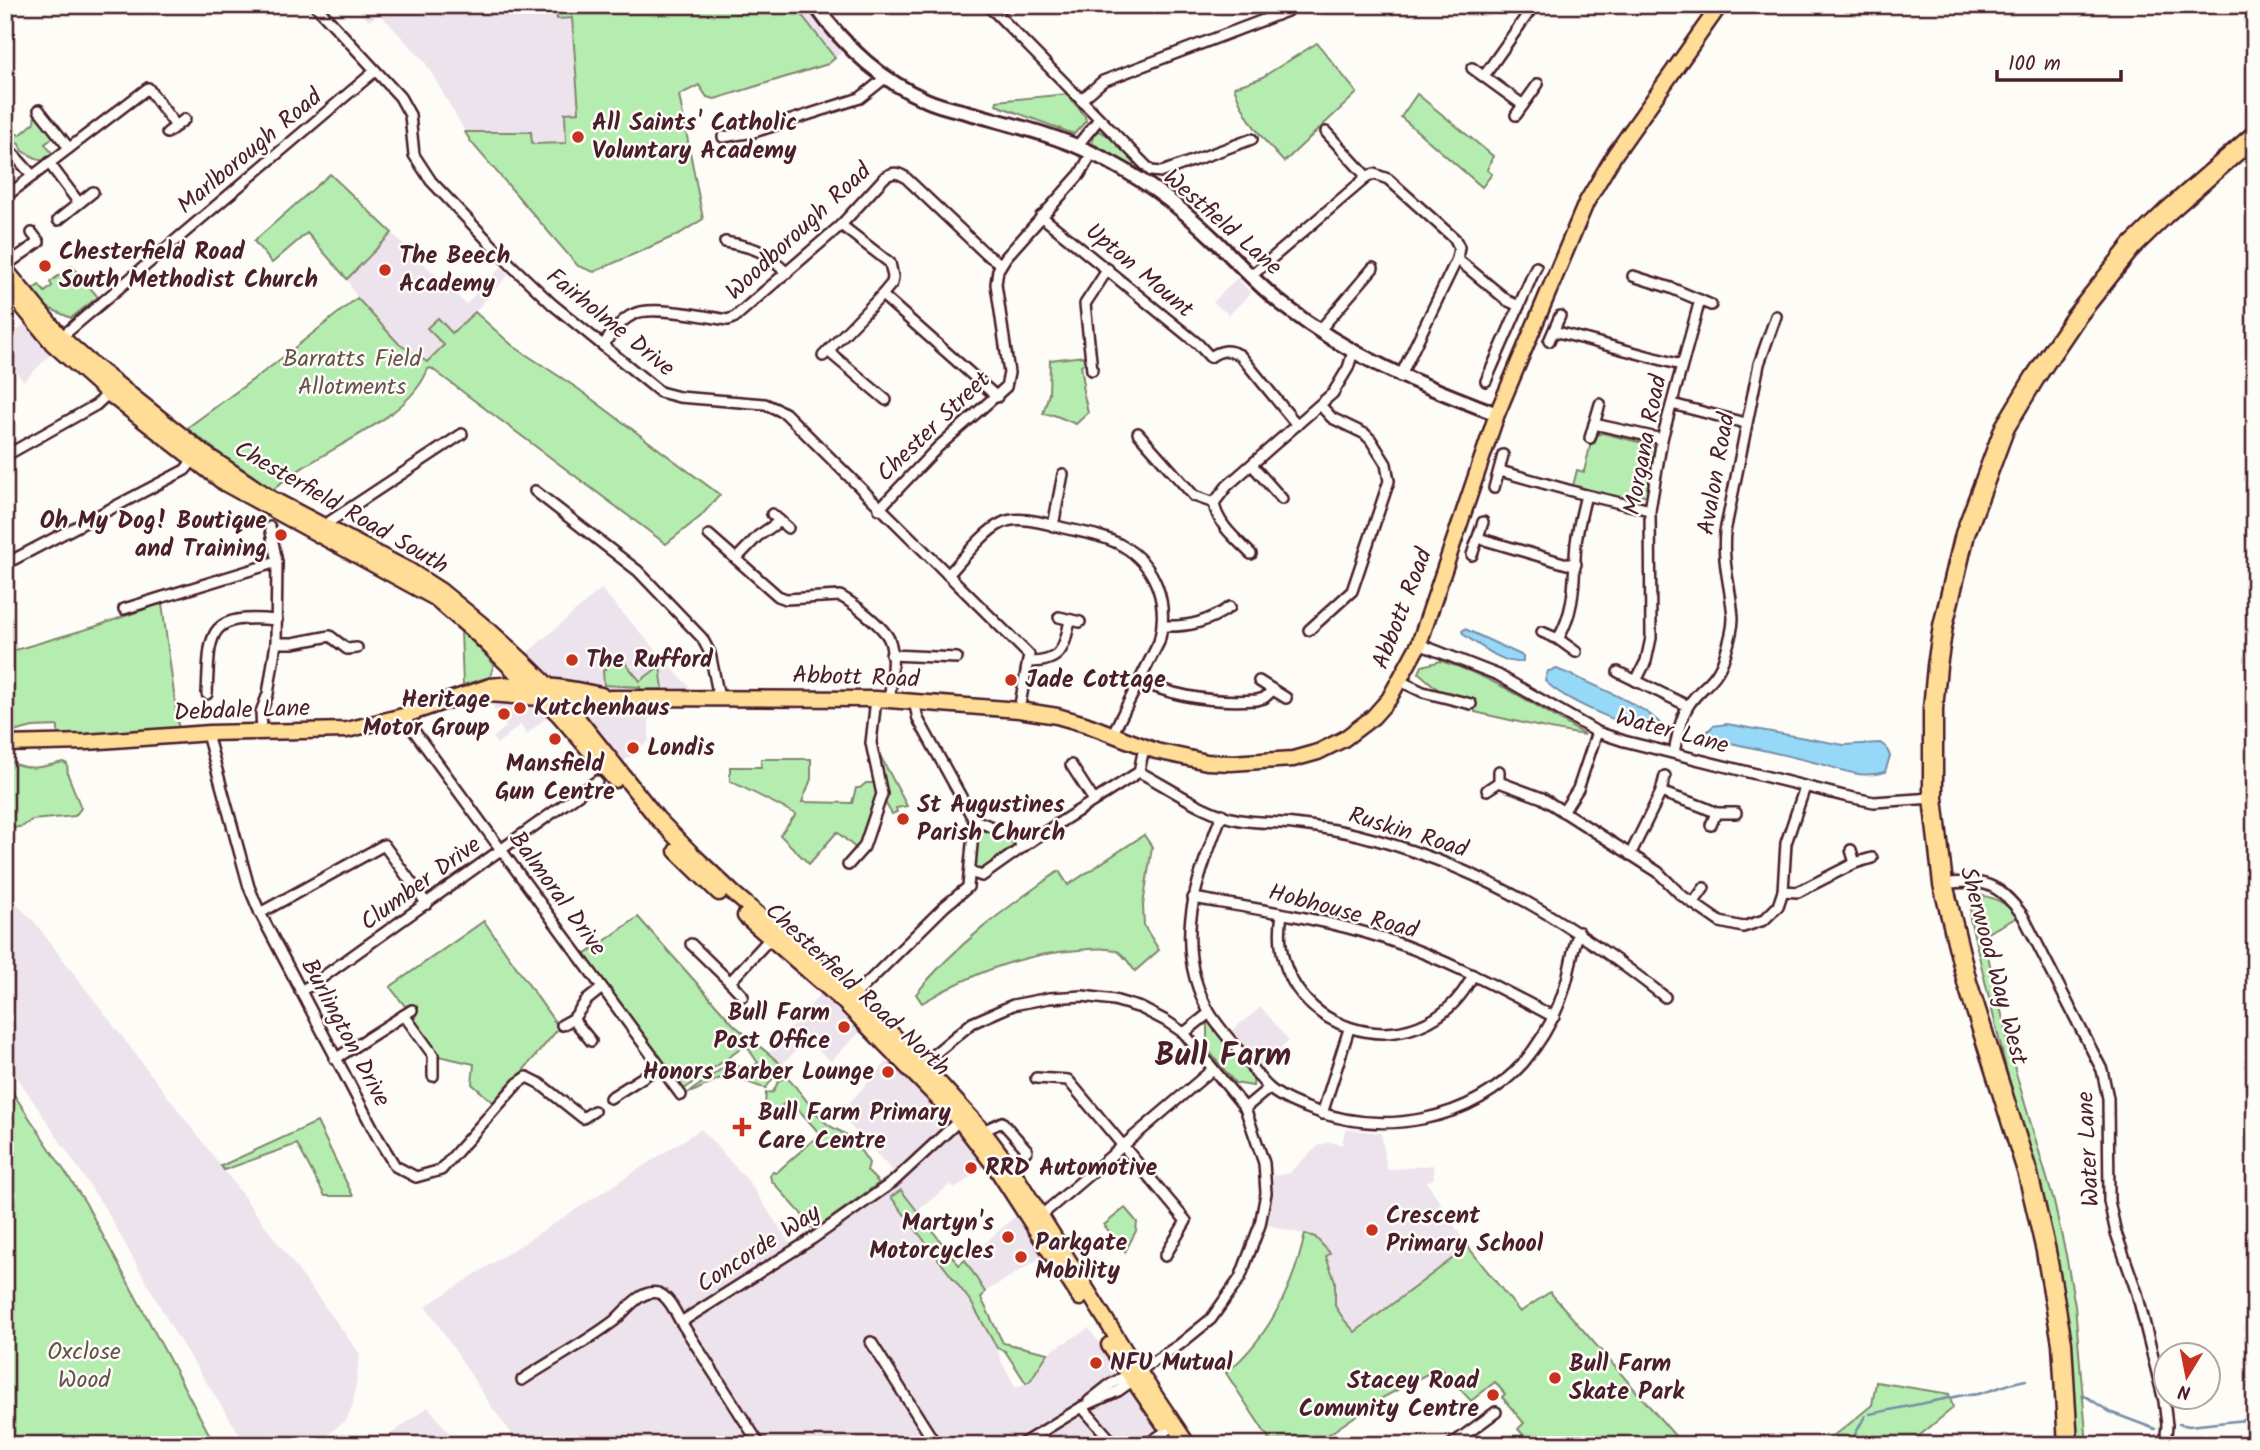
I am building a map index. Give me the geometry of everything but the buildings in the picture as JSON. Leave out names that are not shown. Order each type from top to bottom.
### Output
[{"type":"highway","name":"Sherwood Way West","points":[[2068,1445],[2062,1343],[2046,1251],[2028,1174],[1967,982],[1943,884],[1933,798],[1933,709],[1943,626],[1965,534],[2005,427],[2034,379],[2075,318],[2132,246],[2255,135]]},
{"type":"main road","name":"Abbott Road","points":[[546,693],[563,700],[883,699],[1019,710],[1057,716],[1144,747],[1207,762],[1259,763],[1293,759],[1318,752],[1344,739],[1373,717],[1389,699],[1419,644],[1497,414],[1586,203],[1615,154],[1720,5]]},
{"type":"main road","name":"Chesterfield Road South","points":[[5,268],[15,298]]},
{"type":"main road","name":"Chesterfield Road South","points":[[5,285],[57,340],[159,430],[197,456],[223,483],[324,533],[410,571],[441,591],[491,631],[546,693]]},
{"type":"main road","name":"Chesterfield Road South","points":[[324,533],[435,598],[528,685],[546,693]]},
{"type":"main road","points":[[490,686],[500,675],[500,656]]},
{"type":"main road","name":"Debdale Lane","points":[[5,744],[87,743],[207,734],[347,730],[404,716],[490,686],[528,685]]},
{"type":"main road","name":"Debdale Lane","points":[[475,693],[546,693]]},
{"type":"main road","name":"Abbott Road","points":[[546,693],[605,699]]},
{"type":"main road","name":"Chesterfield Road North","points":[[546,693],[561,717],[650,824],[685,861],[849,1000],[963,1117],[996,1168],[1037,1218],[1083,1286],[1133,1375],[1177,1445]]},
{"type":"main road","points":[[587,732],[584,712],[589,705],[605,699]]},
{"type":"main road","name":"Chesterfield Road North","points":[[563,700],[657,818],[774,934]]},
{"type":"main road","name":"Chesterfield Road North","points":[[963,1117],[983,1132],[1011,1168],[1037,1218]]},
{"type":"main road","name":"Chesterfield Road North","points":[[1133,1375],[1188,1445]]},
{"type":"street","name":"Westfield Lane","points":[[815,5],[828,24],[873,70],[885,78],[928,102],[1077,146],[1138,178],[1174,203],[1280,302],[1319,331],[1400,377],[1497,414]]},
{"type":"street","points":[[990,8],[1007,5]]},
{"type":"street","points":[[1484,76],[1534,5]]},
{"type":"street","name":"Fairholme Drive","points":[[314,8],[400,97],[410,115],[414,155],[431,181],[552,304],[660,392],[679,397],[765,404],[785,413],[878,509],[1029,655],[1029,662]]},
{"type":"street","points":[[990,8],[1151,171],[1162,172],[1252,139]]},
{"type":"street","points":[[1081,100],[1104,81],[1287,11]]},
{"type":"street","points":[[1472,68],[1523,105]]},
{"type":"street","name":"Marlborough Road","points":[[57,340],[375,71]]},
{"type":"street","points":[[723,137],[754,132],[860,98],[885,78]]},
{"type":"street","points":[[1516,115],[1538,85]]},
{"type":"street","points":[[5,197],[148,88],[176,126]]},
{"type":"street","points":[[39,110],[69,148]]},
{"type":"street","points":[[167,133],[185,119]]},
{"type":"street","points":[[1077,146],[1098,119]]},
{"type":"street","points":[[1326,132],[1367,177]]},
{"type":"street","points":[[5,145],[33,176]]},
{"type":"street","points":[[1001,264],[1080,174],[1092,153]]},
{"type":"street","points":[[49,163],[79,203]]},
{"type":"street","name":"Woodborough Road","points":[[603,345],[621,322],[635,313],[649,310],[728,320],[735,317],[841,225],[885,177],[892,173],[899,173],[986,254],[1001,264]]},
{"type":"street","points":[[1251,276],[1367,177],[1374,174],[1388,179],[1455,240],[1459,247],[1457,259],[1400,377]]},
{"type":"street","points":[[58,220],[93,192]]},
{"type":"street","name":"Upton Mount","points":[[1041,216],[1198,344],[1210,358],[1220,351],[1240,355],[1297,425]]},
{"type":"street","points":[[841,225],[890,263],[893,270],[892,283],[825,354],[886,400]]},
{"type":"street","points":[[5,268],[39,242],[33,233]]},
{"type":"street","points":[[725,242],[753,247],[764,252],[787,273]]},
{"type":"street","points":[[1457,259],[1508,301],[1519,306]]},
{"type":"street","name":"Chester Street","points":[[878,509],[938,447],[997,397],[1009,381],[996,284],[1001,264]]},
{"type":"street","points":[[1486,380],[1536,267]]},
{"type":"street","points":[[1319,331],[1373,268]]},
{"type":"street","points":[[1092,370],[1085,304],[1108,270]]},
{"type":"street","points":[[1633,276],[1712,305]]},
{"type":"street","points":[[882,295],[997,397]]},
{"type":"street","name":"Morgana Road","points":[[1636,681],[1646,661],[1651,638],[1650,510],[1662,439],[1700,300]]},
{"type":"street","points":[[1549,341],[1560,316]]},
{"type":"street","name":"Avalon Road","points":[[1674,752],[1681,721],[1688,706],[1719,671],[1731,634],[1732,613],[1723,555],[1725,533],[1745,423],[1759,364],[1776,316]]},
{"type":"street","points":[[1554,331],[1681,365]]},
{"type":"street","points":[[1251,554],[1223,524],[1216,514],[1214,503],[1227,486],[1320,405],[1342,380],[1353,352]]},
{"type":"street","points":[[5,456],[96,405],[112,389]]},
{"type":"street","points":[[1590,438],[1600,404]]},
{"type":"street","points":[[1672,404],[1745,423]]},
{"type":"street","points":[[1310,630],[1352,591],[1389,481],[1386,464],[1371,440],[1365,434],[1332,418],[1320,405]]},
{"type":"street","points":[[1594,424],[1662,439]]},
{"type":"street","points":[[1138,433],[1194,496],[1214,503]]},
{"type":"street","points":[[324,533],[329,522],[462,434]]},
{"type":"street","points":[[5,564],[185,470],[197,456]]},
{"type":"street","points":[[1494,488],[1503,456]]},
{"type":"street","points":[[1252,465],[1282,499]]},
{"type":"street","points":[[1500,471],[1650,510]]},
{"type":"street","points":[[1053,526],[1063,474]]},
{"type":"street","points":[[535,491],[638,570],[702,638],[710,653],[719,698]]},
{"type":"street","points":[[1558,639],[1572,599],[1578,531],[1586,495]]},
{"type":"street","points":[[772,514],[788,528]]},
{"type":"street","points":[[948,575],[993,528],[1013,519],[1101,538],[1120,544],[1134,553],[1148,568],[1159,589],[1163,626],[1140,681],[1112,735]]},
{"type":"street","points":[[736,559],[758,536],[780,521]]},
{"type":"street","points":[[1472,555],[1483,522]]},
{"type":"street","points":[[262,732],[261,712],[268,694],[276,643],[277,562],[270,527]]},
{"type":"street","points":[[709,535],[778,596],[786,600],[833,595],[846,599],[886,635],[891,646],[883,699],[871,743],[882,794],[864,847],[848,865]]},
{"type":"street","points":[[1478,538],[1567,564],[1576,564]]},
{"type":"street","points":[[124,610],[277,562]]},
{"type":"street","points":[[1163,626],[1182,627],[1199,623],[1216,617],[1230,607]]},
{"type":"street","points":[[1059,617],[1080,622]]},
{"type":"street","points":[[207,694],[212,672],[210,642],[223,624],[239,619],[276,620]]},
{"type":"street","points":[[1019,710],[1029,662],[1047,661],[1059,653],[1064,646],[1070,620]]},
{"type":"street","points":[[1542,632],[1576,652]]},
{"type":"street","points":[[276,643],[293,643],[330,636],[348,649],[357,648]]},
{"type":"street","name":"Water Lane","points":[[1419,644],[1498,675],[1597,732],[1624,741],[1874,802],[1933,798]]},
{"type":"street","points":[[891,655],[957,658]]},
{"type":"street","points":[[1618,672],[1688,706]]},
{"type":"street","points":[[1140,681],[1170,693],[1214,701],[1257,700],[1273,690]]},
{"type":"street","points":[[1259,681],[1286,698]]},
{"type":"street","points":[[1400,681],[1423,692],[1471,704]]},
{"type":"street","points":[[849,1000],[944,906],[968,887],[975,822],[918,719],[914,701]]},
{"type":"street","name":"Balmoral Drive","points":[[404,716],[681,1095]]},
{"type":"street","points":[[1563,812],[1578,789],[1597,732]]},
{"type":"street","name":"Burlington Drive","points":[[207,734],[249,887],[260,913],[335,1059],[395,1166],[416,1177],[440,1170],[527,1077],[539,1083],[583,1118],[594,1111]]},
{"type":"street","points":[[970,872],[982,876],[1093,799],[1139,772],[1144,747]]},
{"type":"street","points":[[1071,765],[1093,799]]},
{"type":"street","points":[[1499,771],[1499,782]]},
{"type":"street","name":"Ruskin Road","points":[[1139,772],[1203,807],[1239,820],[1337,831],[1445,862],[1516,894],[1579,932],[1665,997]]},
{"type":"street","points":[[1630,855],[1661,792],[1665,776]]},
{"type":"street","name":"Clumber Drive","points":[[300,991],[427,904],[597,781]]},
{"type":"street","points":[[1499,782],[1542,798],[1658,872],[1681,895],[1720,922],[1743,927],[1752,926],[1771,915],[1778,906],[1783,891],[1786,843],[1805,787]]},
{"type":"street","points":[[1487,790],[1499,782]]},
{"type":"street","points":[[1661,792],[1716,813],[1735,813]]},
{"type":"street","points":[[1712,825],[1716,813]]},
{"type":"street","points":[[1222,814],[1193,898],[1189,941],[1194,976],[1208,1014],[1269,1088],[1295,1104],[1322,1114],[1346,1121],[1385,1124],[1412,1121],[1455,1110],[1501,1083],[1523,1062],[1548,1029],[1561,1001],[1579,932]]},
{"type":"street","points":[[975,822],[1019,838],[1021,848]]},
{"type":"street","points":[[260,913],[384,845],[427,904]]},
{"type":"street","points":[[1851,850],[1855,863]]},
{"type":"street","points":[[1783,891],[1798,892],[1855,863],[1872,858]]},
{"type":"street","name":"Water Lane","points":[[1943,884],[1973,880],[1986,883],[2008,896],[2023,916],[2102,1070],[2108,1098],[2109,1200],[2112,1218],[2137,1293],[2164,1401],[2167,1425],[2165,1445]]},
{"type":"street","points":[[1693,902],[1704,888]]},
{"type":"street","name":"Hobhouse Road","points":[[1193,898],[1282,914],[1381,937],[1430,955],[1554,1017]]},
{"type":"street","points":[[1282,914],[1281,944],[1285,965],[1295,986],[1322,1015],[1349,1029],[1379,1033],[1400,1032],[1418,1026],[1458,999],[1473,975]]},
{"type":"street","points":[[730,982],[774,934]]},
{"type":"street","points":[[691,944],[743,996]]},
{"type":"street","points":[[562,1025],[573,1019],[586,1000],[602,988]]},
{"type":"street","points":[[918,1068],[972,1023],[1013,1005],[1049,998],[1083,996],[1114,1000],[1140,1008],[1184,1033],[1245,1108],[1264,1163],[1266,1193],[1260,1225],[1240,1278],[1211,1319],[1179,1345],[1133,1375],[1106,1398],[1082,1407],[1020,1445]]},
{"type":"street","points":[[335,1059],[408,1012],[433,1055],[433,1076]]},
{"type":"street","points":[[1184,1033],[1208,1014]]},
{"type":"street","points":[[573,1019],[591,1041]]},
{"type":"street","points":[[1322,1114],[1349,1029]]},
{"type":"street","points":[[610,1098],[659,1067]]},
{"type":"street","points":[[1037,1218],[1213,1069]]},
{"type":"street","points":[[1036,1078],[1069,1080],[1186,1221],[1166,1256]]},
{"type":"street","points":[[1245,1108],[1269,1088]]},
{"type":"street","name":"Concorde Way","points":[[760,1445],[681,1322],[812,1239],[893,1182],[963,1117]]},
{"type":"street","points":[[983,1132],[1002,1122],[1027,1150],[1011,1168]]},
{"type":"street","points":[[522,1380],[612,1322],[632,1303],[648,1294],[657,1293],[664,1296],[681,1322]]},
{"type":"street","points":[[871,1342],[936,1445]]},
{"type":"street","points":[[1082,1407],[1115,1445]]},
{"type":"street","points":[[1451,1445],[1496,1412]]},
{"type":"street","points":[[1146,1445],[1168,1430]]},
{"type":"shaded area","name":"All Saints' Catholic Voluntary Academy","points":[[355,5],[808,5],[819,23],[843,51],[828,64],[715,99],[707,97],[699,85],[679,95],[703,219],[679,234],[594,272],[578,266],[471,142],[425,62],[379,13],[369,21]]},
{"type":"shaded area","name":"The Beech Academy","points":[[330,174],[466,304],[501,267],[509,274],[452,333],[428,328],[444,345],[427,362],[399,344],[357,298],[347,279],[307,233],[272,263],[254,241]]},
{"type":"shaded area","points":[[1237,278],[1251,293],[1229,315],[1213,302]]},
{"type":"shaded area","points":[[25,324],[51,354],[24,381],[5,361],[5,342]]},
{"type":"shaded area","points":[[601,589],[691,689],[649,689],[649,741],[623,762],[595,727],[547,717],[527,734],[520,725],[497,744],[493,738],[506,727],[491,703],[527,653]]},
{"type":"shaded area","points":[[5,892],[36,924],[224,1170],[360,1354],[353,1404],[347,1419],[315,1445],[248,1445],[242,1438],[176,1335],[106,1210],[5,1059]]},
{"type":"shaded area","points":[[821,993],[861,1031],[831,1061],[806,1040],[782,1065],[769,1053]]},
{"type":"shaded area","points":[[1261,1007],[1289,1041],[1260,1066],[1231,1031]]},
{"type":"shaded area","points":[[889,1059],[961,1133],[985,1165],[955,1189],[951,1184],[916,1212],[901,1190],[940,1259],[971,1302],[1016,1388],[1030,1381],[1048,1353],[1089,1328],[1166,1445],[520,1445],[491,1406],[426,1306],[701,1129],[749,1182],[790,1244],[857,1200],[893,1171],[839,1114]]},
{"type":"shaded area","name":"Crescent Primary School","points":[[1345,1129],[1381,1133],[1387,1170],[1433,1165],[1434,1178],[1427,1182],[1468,1247],[1355,1332],[1335,1306],[1335,1281],[1315,1237],[1268,1225],[1273,1176],[1291,1173],[1318,1146],[1329,1142],[1342,1145]]},
{"type":"shaded area","points":[[1017,1215],[1045,1255],[985,1292],[965,1260]]},
{"type":"shaded area","points":[[428,1407],[459,1445],[376,1445],[377,1444]]},
{"type":"green space","name":"All Saints' Catholic Voluntary Academy","points":[[556,5],[794,5],[835,58],[828,64],[715,99],[707,97],[699,85],[679,95],[703,219],[679,234],[594,272],[578,266],[465,132],[531,132],[532,144],[566,143],[565,113],[579,112],[572,18],[557,19]]},
{"type":"green space","points":[[1317,43],[1357,93],[1284,162],[1254,127],[1234,87],[1261,78]]},
{"type":"green space","points":[[1067,94],[1086,121],[1074,134],[996,105],[997,101]]},
{"type":"green space","points":[[1417,94],[1493,156],[1487,170],[1492,174],[1482,187],[1401,117]]},
{"type":"green space","points":[[35,112],[54,137],[45,144],[52,153],[42,161],[22,151],[19,144],[10,140],[34,123]]},
{"type":"green space","points":[[1099,131],[1110,136],[1148,174],[1092,143],[1093,134]]},
{"type":"green space","points":[[330,174],[392,233],[347,279],[307,233],[272,263],[254,241]]},
{"type":"green space","points":[[72,266],[98,297],[71,318],[46,307],[32,290],[39,285],[45,292],[52,286],[50,282]]},
{"type":"green space","name":"Barratts Field Allotments","points":[[357,298],[399,344],[427,362],[444,345],[427,328],[438,318],[452,333],[475,312],[513,346],[577,388],[720,495],[700,517],[666,544],[431,368],[401,405],[381,421],[312,462],[273,490],[187,428],[273,365]]},
{"type":"green space","points":[[1084,356],[1085,363],[1081,365],[1082,386],[1088,413],[1076,424],[1054,415],[1043,414],[1049,393],[1050,360]]},
{"type":"green space","points":[[1602,433],[1651,445],[1655,449],[1647,496],[1640,494],[1639,499],[1646,503],[1641,504],[1573,486],[1577,470],[1584,472],[1591,442],[1595,443],[1597,435]]},
{"type":"green space","points":[[162,603],[179,732],[58,738],[58,726],[33,727],[5,734],[5,653],[94,627]]},
{"type":"green space","points":[[461,630],[494,664],[490,677],[463,685]]},
{"type":"green space","points":[[620,657],[640,681],[660,666],[663,689],[640,690],[640,687],[604,685],[603,671]]},
{"type":"green space","points":[[1441,661],[1497,684],[1585,735],[1475,712],[1476,700],[1441,692],[1419,673],[1422,666]]},
{"type":"green space","points":[[874,744],[907,806],[896,808],[897,812],[892,814],[886,804]]},
{"type":"green space","points":[[5,759],[27,767],[63,762],[67,764],[68,775],[81,808],[75,816],[32,820],[23,826],[5,830]]},
{"type":"green space","points":[[761,759],[811,759],[811,779],[802,802],[852,803],[856,788],[866,783],[875,783],[878,794],[869,813],[859,851],[837,832],[809,864],[780,835],[796,814],[730,781],[730,767],[761,767]]},
{"type":"green space","points":[[977,826],[1015,839],[1014,846],[982,870],[974,867]]},
{"type":"green space","points":[[1144,835],[1152,847],[1143,905],[1144,926],[1159,950],[1135,971],[1117,951],[1094,949],[1058,952],[1017,961],[978,974],[922,1003],[916,994],[931,976],[1001,913],[1059,871],[1068,885]]},
{"type":"green space","points":[[1973,895],[1998,901],[2018,917],[1983,935],[2015,1070],[2054,1202],[2066,1255],[2075,1306],[2087,1445],[2078,1445],[2068,1326],[2046,1206],[2007,1072],[1970,919]]},
{"type":"green space","points":[[638,917],[734,1025],[782,1065],[766,1088],[737,1078],[725,1077],[688,1093],[734,1060],[744,1073],[758,1063],[746,1045],[683,1090],[665,1068],[585,955]]},
{"type":"green space","points":[[484,921],[559,1028],[495,1104],[472,1084],[474,1064],[439,1056],[414,1020],[418,1009],[413,1004],[405,1006],[390,987]]},
{"type":"green space","points":[[1207,1023],[1254,1078],[1253,1086],[1235,1083],[1207,1049]]},
{"type":"green space","points":[[786,1077],[826,1123],[855,1143],[869,1163],[867,1171],[879,1183],[816,1229],[810,1227],[771,1180],[770,1175],[776,1173],[820,1134],[797,1108],[793,1112],[785,1103],[770,1116],[765,1104],[766,1093],[773,1092],[779,1080]]},
{"type":"green space","name":"Oxclose Wood","points":[[5,1081],[85,1202],[215,1445],[5,1445]]},
{"type":"green space","points":[[317,1122],[353,1196],[325,1196],[297,1144],[224,1170],[221,1166]]},
{"type":"green space","points":[[901,1190],[959,1265],[965,1260],[985,1292],[981,1298],[1003,1343],[1048,1353],[1030,1381],[1026,1383],[1005,1351],[997,1348],[971,1302],[891,1197]]},
{"type":"green space","points":[[1125,1208],[1137,1222],[1136,1231],[1125,1252],[1104,1225]]},
{"type":"green space","points":[[1305,1234],[1315,1237],[1330,1253],[1326,1257],[1335,1281],[1335,1306],[1355,1332],[1468,1247],[1520,1312],[1550,1292],[1683,1445],[1532,1445],[1518,1429],[1524,1423],[1502,1397],[1505,1394],[1495,1382],[1471,1401],[1440,1367],[1382,1398],[1313,1445],[1273,1445],[1226,1373],[1255,1344],[1277,1310],[1294,1273]]},
{"type":"green space","points":[[1876,1382],[1949,1394],[1953,1408],[1908,1445],[1817,1445],[1843,1429],[1872,1405]]},
{"type":"water","points":[[1465,629],[1523,656],[1523,661],[1509,661],[1493,654],[1464,635],[1462,631]]},
{"type":"water","points":[[1557,669],[1631,703],[1662,727],[1659,731],[1633,726],[1598,713],[1565,696],[1545,680],[1548,671]]},
{"type":"water","points":[[1727,724],[1844,745],[1880,743],[1886,747],[1890,756],[1885,772],[1868,775],[1707,738],[1707,732],[1713,726]]},
{"type":"waterway","points":[[1870,1414],[1980,1394],[2026,1380]]},
{"type":"waterway","points":[[2082,1394],[2110,1412],[2155,1429]]},
{"type":"waterway","points":[[1852,1445],[1865,1416]]},
{"type":"waterway","points":[[2179,1424],[2189,1426],[2255,1419]]},
{"type":"place","name":"All Saints' Catholic Voluntary Academy","points":[[578,137]]},
{"type":"place","name":"Chesterfield Road South Methodist Church","points":[[45,266]]},
{"type":"place","name":"The Beech Academy","points":[[385,270]]},
{"type":"place","name":"Oh My Dog! Boutique and Training","points":[[281,535]]},
{"type":"place","name":"The Rufford","points":[[572,660]]},
{"type":"place","name":"Jade Cottage","points":[[1011,680]]},
{"type":"place","name":"Kutchenhaus","points":[[520,708]]},
{"type":"place","name":"Heritage Motor Group","points":[[504,714]]},
{"type":"place","name":"Mansfield Gun Centre","points":[[555,739]]},
{"type":"place","name":"Londis","points":[[633,748]]},
{"type":"place","name":"St Augustines Parish Church","points":[[903,819]]},
{"type":"place","name":"Bull Farm Post Office","points":[[844,1027]]},
{"type":"place","name":"Honors Barber Lounge","points":[[888,1072]]},
{"type":"place","name":"Bull Farm Primary Care Centre","points":[[742,1127]]},
{"type":"place","name":"RRD Automotive","points":[[971,1168]]},
{"type":"place","name":"Crescent Primary School","points":[[1372,1230]]},
{"type":"place","name":"Martyn's Motorcycles","points":[[1008,1237]]},
{"type":"place","name":"Parkgate Mobility","points":[[1021,1257]]},
{"type":"place","name":"NFU Mutual","points":[[1096,1363]]},
{"type":"place","name":"Bull Farm Skate Park","points":[[1555,1378]]},
{"type":"place","name":"Stacey Road Comunity Centre","points":[[1493,1395]]},
{"type":"district","name":"Bull Farm","points":[[1223,1056]]}]
